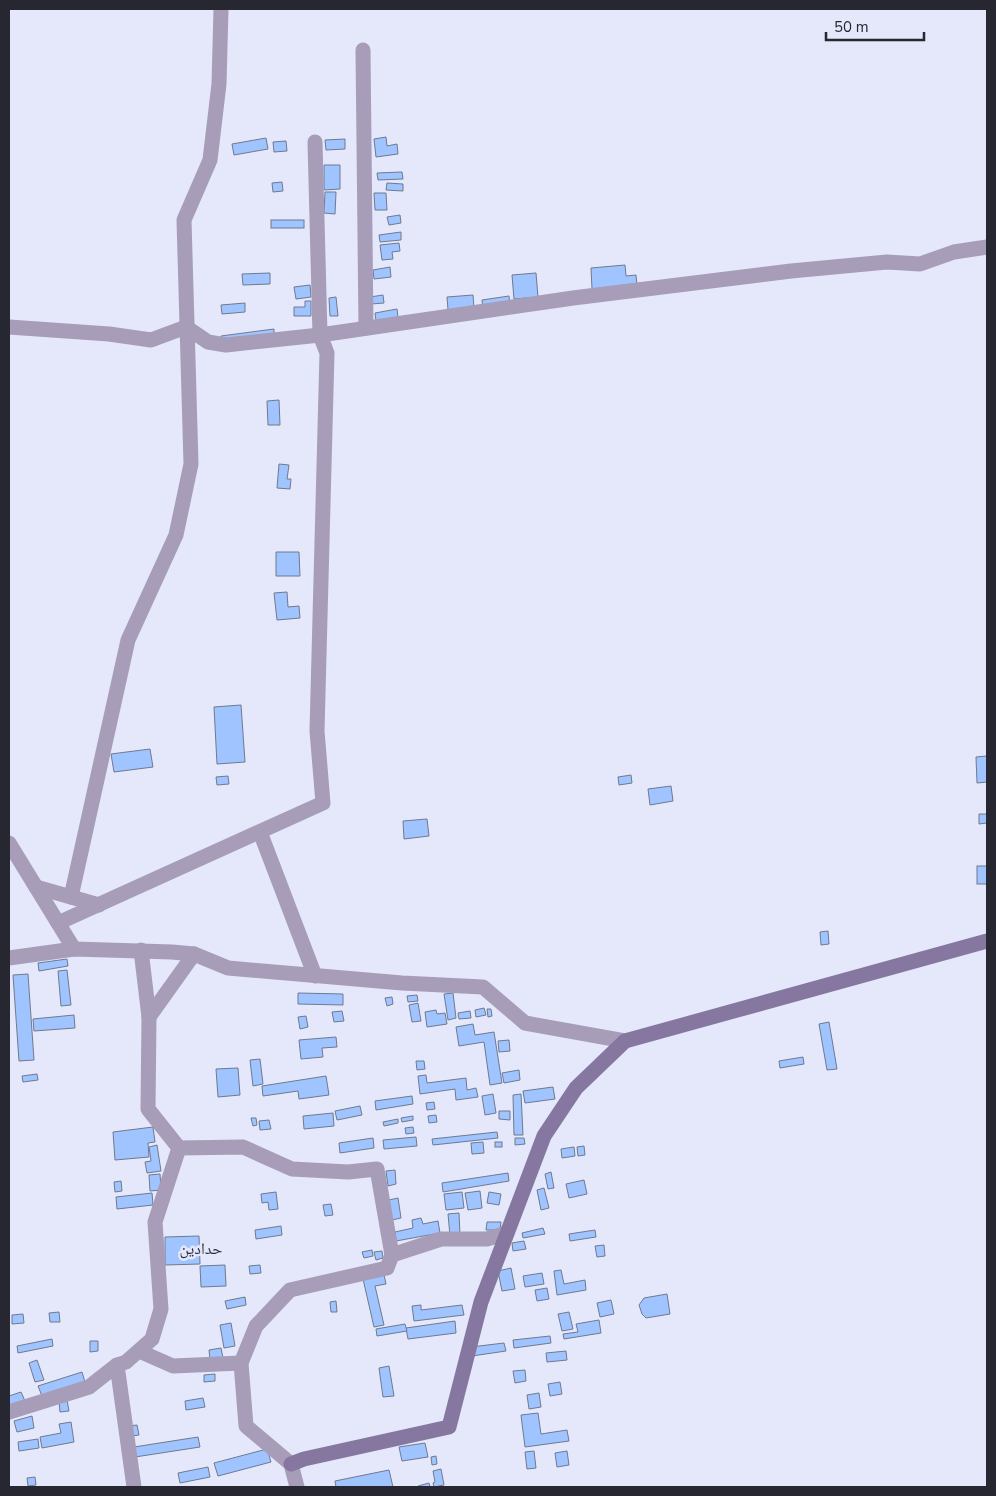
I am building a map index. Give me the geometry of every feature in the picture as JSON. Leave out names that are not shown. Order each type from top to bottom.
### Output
[{"type":"street","points":[[72,898],[128,640],[176,535],[191,464],[184,220],[210,160],[219,84],[221,9]]},
{"type":"street","points":[[363,50],[366,328]]},
{"type":"street","points":[[58,923],[323,803],[317,731],[327,353],[320,335],[315,142]]},
{"type":"street","points":[[186,327],[208,342],[226,345],[320,335],[582,297],[791,271],[887,262],[920,264],[954,252],[987,247]]},
{"type":"street","points":[[9,327],[109,334],[150,340],[186,327]]},
{"type":"street","points":[[260,832],[316,976]]},
{"type":"street","points":[[9,843],[74,949]]},
{"type":"street","points":[[36,887],[99,905]]},
{"type":"street","points":[[9,958],[74,949],[141,950],[194,954],[228,968],[483,987],[525,1023],[625,1041],[987,941]]},
{"type":"street","points":[[141,950],[149,1017],[148,1109],[179,1148]]},
{"type":"street","points":[[149,1017],[194,954]]},
{"type":"street","points":[[291,1464],[304,1459],[449,1427],[481,1302],[544,1136],[576,1088],[625,1041]]},
{"type":"street","points":[[179,1148],[243,1147],[292,1169],[348,1172],[377,1169],[392,1255],[388,1268],[290,1290],[256,1326],[241,1362],[246,1426],[291,1464],[297,1487]]},
{"type":"street","points":[[9,1412],[89,1387],[116,1365],[126,1362],[152,1339],[161,1309],[155,1222],[179,1148]]},
{"type":"street","points":[[392,1255],[441,1239],[487,1239],[507,1233]]},
{"type":"street","points":[[139,1351],[173,1366],[241,1362]]},
{"type":"street","points":[[116,1365],[134,1487]]},
{"type":"building","points":[[386,137],[387,146],[397,144],[398,154],[376,157],[374,139]]},
{"type":"building","points":[[266,138],[268,149],[234,155],[232,144]]},
{"type":"building","points":[[345,139],[345,149],[326,150],[325,140]]},
{"type":"building","points":[[286,141],[287,151],[274,152],[273,142]]},
{"type":"building","points":[[324,165],[340,165],[340,189],[324,190]]},
{"type":"building","points":[[402,172],[403,179],[378,180],[377,173]]},
{"type":"building","points":[[282,182],[283,191],[273,192],[272,183]]},
{"type":"building","points":[[387,183],[403,184],[403,191],[386,190]]},
{"type":"building","points":[[325,192],[336,192],[335,214],[324,213]]},
{"type":"building","points":[[374,193],[386,193],[387,210],[375,210]]},
{"type":"building","points":[[400,215],[401,223],[389,225],[387,217]]},
{"type":"building","points":[[271,220],[304,220],[304,228],[271,228]]},
{"type":"building","points":[[401,232],[401,240],[380,242],[379,235]]},
{"type":"building","points":[[399,243],[400,251],[392,252],[393,259],[382,260],[380,245]]},
{"type":"building","points":[[625,265],[626,276],[636,275],[637,285],[592,289],[591,268]]},
{"type":"building","points":[[390,267],[391,277],[374,279],[373,270]]},
{"type":"building","points":[[270,273],[270,284],[243,285],[242,274]]},
{"type":"building","points":[[536,273],[538,297],[514,299],[512,275]]},
{"type":"building","points":[[310,285],[311,297],[296,299],[294,287]]},
{"type":"building","points":[[383,295],[384,303],[371,304],[370,297]]},
{"type":"building","points":[[473,295],[474,308],[448,310],[447,297]]},
{"type":"building","points":[[509,296],[510,306],[483,309],[482,300]]},
{"type":"building","points":[[336,297],[338,316],[330,316],[329,298]]},
{"type":"building","points":[[305,301],[311,301],[311,316],[294,316],[294,307],[305,307]]},
{"type":"building","points":[[245,303],[245,312],[222,314],[221,305]]},
{"type":"building","points":[[397,309],[398,317],[376,321],[375,313]]},
{"type":"building","points":[[274,329],[274,336],[222,343],[221,336]]},
{"type":"building","points":[[279,400],[280,425],[268,425],[267,401]]},
{"type":"building","points":[[279,464],[289,465],[287,479],[291,479],[290,489],[277,488]]},
{"type":"building","points":[[276,552],[299,552],[300,576],[276,576]]},
{"type":"building","points":[[287,592],[288,607],[299,606],[300,618],[277,620],[274,593]]},
{"type":"building","points":[[241,705],[245,762],[217,764],[214,707]]},
{"type":"building","points":[[150,749],[153,767],[114,772],[111,754]]},
{"type":"building","points":[[987,756],[987,782],[977,783],[976,757]]},
{"type":"building","points":[[631,775],[632,783],[619,785],[618,777]]},
{"type":"building","points":[[228,776],[229,784],[217,785],[216,777]]},
{"type":"building","points":[[671,786],[673,801],[650,805],[648,789]]},
{"type":"building","points":[[979,814],[987,814],[987,823],[979,824]]},
{"type":"building","points":[[427,819],[429,836],[404,839],[403,821]]},
{"type":"building","points":[[977,866],[987,866],[987,884],[977,884]]},
{"type":"building","points":[[828,931],[829,944],[821,945],[820,932]]},
{"type":"building","points":[[67,959],[68,966],[39,971],[38,963]]},
{"type":"building","points":[[67,970],[71,1005],[61,1006],[58,971]]},
{"type":"building","points":[[28,974],[34,1060],[19,1061],[13,975]]},
{"type":"building","points":[[298,993],[343,994],[343,1005],[298,1004]]},
{"type":"building","points":[[453,993],[456,1018],[448,1020],[444,994]]},
{"type":"building","points":[[417,995],[418,1001],[408,1002],[407,996]]},
{"type":"building","points":[[392,997],[393,1004],[387,1006],[385,998]]},
{"type":"building","points":[[418,1003],[421,1021],[412,1022],[409,1005]]},
{"type":"building","points":[[484,1008],[486,1015],[476,1017],[475,1010]]},
{"type":"building","points":[[487,1009],[491,1009],[492,1016],[488,1017]]},
{"type":"building","points":[[436,1010],[437,1014],[445,1013],[447,1024],[427,1027],[425,1012]]},
{"type":"building","points":[[342,1011],[344,1021],[334,1022],[332,1012]]},
{"type":"building","points":[[470,1011],[471,1018],[459,1019],[458,1013]]},
{"type":"building","points":[[74,1015],[75,1028],[34,1031],[33,1019]]},
{"type":"building","points":[[306,1016],[308,1027],[300,1029],[298,1017]]},
{"type":"building","points":[[829,1022],[837,1069],[827,1070],[819,1024]]},
{"type":"building","points":[[473,1024],[475,1035],[494,1032],[502,1083],[490,1085],[484,1042],[459,1046],[456,1027]]},
{"type":"building","points":[[336,1037],[337,1047],[322,1048],[323,1057],[301,1059],[299,1040]]},
{"type":"building","points":[[509,1040],[510,1051],[499,1052],[498,1041]]},
{"type":"building","points":[[803,1057],[804,1064],[780,1068],[779,1061]]},
{"type":"building","points":[[260,1059],[263,1084],[253,1086],[250,1060]]},
{"type":"building","points":[[416,1061],[424,1061],[425,1069],[417,1070]]},
{"type":"building","points":[[238,1068],[240,1095],[218,1097],[216,1069]]},
{"type":"building","points":[[519,1070],[520,1080],[504,1083],[502,1073]]},
{"type":"building","points":[[37,1074],[38,1080],[23,1082],[22,1076]]},
{"type":"building","points":[[426,1075],[427,1083],[466,1078],[467,1090],[476,1088],[478,1097],[456,1100],[455,1089],[420,1094],[418,1076]]},
{"type":"building","points":[[326,1076],[329,1095],[299,1099],[298,1091],[263,1096],[262,1086]]},
{"type":"building","points":[[553,1087],[555,1099],[525,1103],[523,1091]]},
{"type":"building","points":[[493,1094],[496,1113],[485,1115],[482,1096]]},
{"type":"building","points":[[521,1094],[523,1135],[514,1135],[513,1095]]},
{"type":"building","points":[[412,1096],[413,1104],[376,1110],[375,1101]]},
{"type":"building","points":[[434,1102],[435,1109],[427,1110],[426,1103]]},
{"type":"building","points":[[360,1106],[362,1115],[337,1120],[335,1111]]},
{"type":"building","points":[[499,1111],[510,1111],[510,1120],[499,1119]]},
{"type":"building","points":[[333,1113],[334,1126],[304,1129],[303,1116]]},
{"type":"building","points":[[436,1115],[437,1122],[429,1123],[428,1116]]},
{"type":"building","points":[[413,1116],[413,1120],[402,1122],[401,1118]]},
{"type":"building","points":[[251,1118],[256,1118],[257,1125],[253,1126]]},
{"type":"building","points":[[398,1119],[398,1123],[384,1126],[383,1122]]},
{"type":"building","points":[[269,1120],[271,1129],[260,1130],[259,1121]]},
{"type":"building","points":[[153,1127],[155,1142],[148,1143],[149,1157],[115,1160],[113,1132]]},
{"type":"building","points":[[413,1127],[414,1133],[406,1134],[405,1128]]},
{"type":"building","points":[[497,1132],[498,1138],[433,1145],[432,1139]]},
{"type":"building","points":[[416,1137],[417,1146],[384,1149],[383,1140]]},
{"type":"building","points":[[373,1138],[374,1148],[340,1153],[339,1143]]},
{"type":"building","points":[[515,1138],[524,1138],[525,1144],[515,1145]]},
{"type":"building","points":[[483,1142],[484,1153],[472,1154],[471,1143]]},
{"type":"building","points":[[495,1142],[502,1142],[502,1147],[495,1147]]},
{"type":"building","points":[[157,1145],[161,1171],[147,1173],[145,1162],[151,1161],[149,1147]]},
{"type":"building","points":[[584,1146],[585,1155],[578,1156],[577,1147]]},
{"type":"building","points":[[574,1147],[575,1156],[562,1158],[561,1149]]},
{"type":"building","points":[[395,1170],[396,1184],[388,1186],[386,1171]]},
{"type":"building","points":[[551,1172],[554,1188],[548,1189],[545,1174]]},
{"type":"building","points":[[508,1173],[509,1181],[443,1192],[442,1183]]},
{"type":"building","points":[[160,1174],[161,1190],[150,1191],[149,1175]]},
{"type":"building","points":[[584,1180],[587,1194],[569,1198],[566,1184]]},
{"type":"building","points":[[121,1181],[122,1191],[115,1192],[114,1182]]},
{"type":"building","points":[[544,1188],[549,1208],[541,1210],[537,1190]]},
{"type":"building","points":[[480,1191],[482,1208],[468,1210],[465,1193]]},
{"type":"building","points":[[276,1192],[278,1209],[269,1210],[268,1202],[262,1203],[261,1194]]},
{"type":"building","points":[[462,1192],[464,1208],[446,1210],[444,1194]]},
{"type":"building","points":[[489,1192],[501,1194],[499,1205],[487,1203]]},
{"type":"building","points":[[152,1193],[153,1205],[117,1209],[116,1197]]},
{"type":"building","points":[[398,1198],[401,1218],[392,1220],[389,1200]]},
{"type":"building","points":[[331,1204],[333,1215],[325,1216],[323,1205]]},
{"type":"building","points":[[459,1213],[460,1235],[450,1236],[448,1214]]},
{"type":"building","points":[[421,1218],[423,1224],[438,1221],[440,1233],[396,1241],[395,1232],[413,1228],[412,1220]]},
{"type":"building","points":[[487,1222],[501,1222],[500,1230],[486,1230]]},
{"type":"building","points":[[281,1226],[282,1235],[256,1239],[255,1230]]},
{"type":"building","points":[[543,1228],[545,1234],[523,1238],[522,1233]]},
{"type":"building","points":[[595,1230],[596,1237],[570,1241],[569,1234]]},
{"type":"building","points":[[199,1236],[200,1264],[165,1265],[165,1237]]},
{"type":"building","points":[[524,1241],[526,1249],[513,1251],[512,1243]]},
{"type":"building","points":[[604,1245],[605,1256],[597,1257],[595,1246]]},
{"type":"building","points":[[372,1250],[373,1256],[364,1258],[362,1252]]},
{"type":"building","points":[[382,1251],[383,1258],[376,1260],[374,1252]]},
{"type":"building","points":[[225,1265],[226,1286],[201,1287],[200,1266]]},
{"type":"building","points":[[260,1265],[261,1273],[250,1274],[249,1266]]},
{"type":"building","points":[[511,1268],[515,1289],[502,1291],[498,1271]]},
{"type":"building","points":[[561,1270],[564,1284],[585,1280],[586,1290],[557,1295],[554,1271]]},
{"type":"building","points":[[542,1273],[544,1284],[525,1287],[523,1276]]},
{"type":"building","points":[[384,1275],[386,1284],[375,1286],[384,1325],[374,1327],[363,1279]]},
{"type":"building","points":[[547,1288],[549,1299],[537,1301],[535,1290]]},
{"type":"building","points":[[667,1294],[670,1314],[646,1318],[642,1314],[639,1305],[644,1298]]},
{"type":"building","points":[[245,1297],[246,1305],[227,1309],[225,1301]]},
{"type":"building","points":[[611,1300],[614,1314],[600,1317],[597,1303]]},
{"type":"building","points":[[336,1301],[337,1312],[331,1312],[330,1302]]},
{"type":"building","points":[[421,1305],[421,1310],[462,1305],[464,1315],[414,1321],[412,1306]]},
{"type":"building","points":[[59,1312],[60,1322],[50,1322],[49,1313]]},
{"type":"building","points":[[569,1312],[573,1329],[562,1331],[558,1314]]},
{"type":"building","points":[[23,1314],[24,1323],[12,1324],[12,1315]]},
{"type":"building","points":[[599,1320],[601,1333],[564,1339],[563,1334],[578,1332],[576,1324]]},
{"type":"building","points":[[455,1321],[456,1333],[408,1339],[406,1328]]},
{"type":"building","points":[[231,1323],[235,1346],[224,1348],[220,1325]]},
{"type":"building","points":[[405,1324],[407,1331],[377,1336],[376,1329]]},
{"type":"building","points":[[550,1336],[551,1343],[514,1348],[513,1340]]},
{"type":"building","points":[[52,1339],[53,1346],[18,1353],[17,1346]]},
{"type":"building","points":[[90,1341],[98,1341],[98,1351],[90,1352]]},
{"type":"building","points":[[504,1343],[506,1351],[472,1356],[471,1347]]},
{"type":"building","points":[[221,1348],[223,1358],[210,1360],[209,1350]]},
{"type":"building","points":[[566,1351],[567,1360],[547,1362],[546,1353]]},
{"type":"building","points":[[37,1360],[44,1380],[35,1382],[29,1363]]},
{"type":"building","points":[[389,1366],[394,1396],[383,1397],[379,1368]]},
{"type":"building","points":[[525,1370],[526,1381],[515,1383],[513,1371]]},
{"type":"building","points":[[82,1372],[85,1382],[42,1396],[38,1386]]},
{"type":"building","points":[[215,1374],[215,1381],[204,1382],[204,1375]]},
{"type":"building","points":[[560,1382],[562,1394],[550,1396],[548,1384]]},
{"type":"building","points":[[21,1392],[25,1401],[9,1406],[9,1396]]},
{"type":"building","points":[[539,1393],[541,1407],[529,1409],[527,1395]]},
{"type":"building","points":[[203,1398],[205,1407],[186,1410],[185,1401]]},
{"type":"building","points":[[67,1400],[69,1411],[60,1412],[59,1401]]},
{"type":"building","points":[[538,1413],[541,1434],[567,1430],[569,1441],[525,1447],[521,1415]]},
{"type":"building","points":[[32,1416],[34,1428],[17,1432],[14,1421]]},
{"type":"building","points":[[71,1422],[74,1442],[42,1448],[40,1437],[61,1433],[59,1424]]},
{"type":"building","points":[[137,1425],[139,1435],[131,1436],[129,1426]]},
{"type":"building","points":[[198,1437],[200,1447],[135,1457],[134,1447]]},
{"type":"building","points":[[38,1439],[39,1448],[19,1451],[18,1442]]},
{"type":"building","points":[[425,1443],[428,1457],[402,1461],[399,1447]]},
{"type":"building","points":[[267,1449],[271,1462],[218,1476],[214,1463]]},
{"type":"building","points":[[534,1451],[536,1468],[527,1469],[525,1452]]},
{"type":"building","points":[[567,1451],[569,1465],[557,1467],[555,1453]]},
{"type":"building","points":[[436,1456],[437,1464],[432,1465],[431,1457]]},
{"type":"building","points":[[208,1467],[210,1477],[180,1483],[178,1473]]},
{"type":"building","points":[[441,1469],[444,1485],[434,1487],[433,1471]]},
{"type":"building","points":[[389,1470],[393,1487],[336,1487],[335,1481]]},
{"type":"building","points":[[35,1477],[36,1485],[28,1486],[27,1478]]},
{"type":"building","points":[[429,1483],[430,1487],[418,1487],[418,1486]]},
{"type":"district","name":"حدادين","points":[[201,1248]]}]
